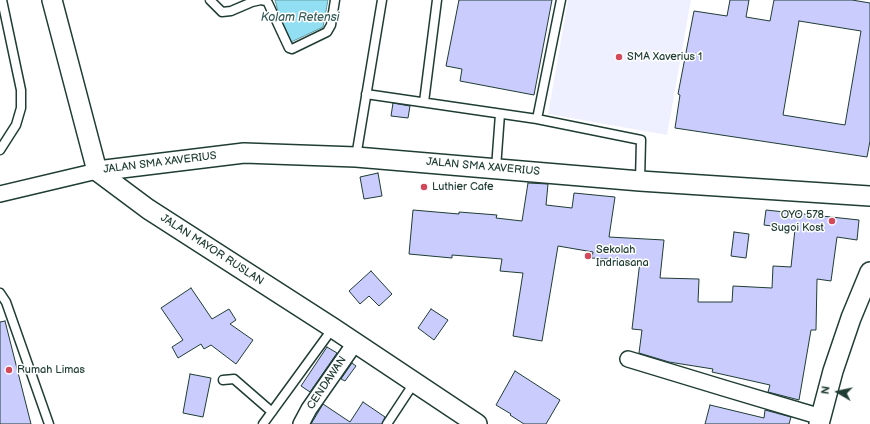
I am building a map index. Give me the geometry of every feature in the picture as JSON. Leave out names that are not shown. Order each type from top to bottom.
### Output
[{"type":"street","points":[[0,194],[97,171],[52,0]]},
{"type":"street","name":"JALAN SMA XAVERIUS","points":[[97,171],[244,153],[356,157],[640,181],[870,196]]},
{"type":"street","name":"JALAN MAYOR RUSLAN","points":[[97,171],[148,209],[355,342],[477,424]]},
{"type":"street","points":[[628,359],[727,389],[820,420],[833,371],[851,318],[870,272]]},
{"type":"street","name":"CENDAWAN","points":[[301,424],[309,409],[355,342]]},
{"type":"lane","points":[[0,150],[16,125],[21,108],[21,90],[2,0]]},
{"type":"lane","points":[[210,0],[222,12],[231,11],[252,2],[261,0],[266,1],[289,48],[292,50],[327,32],[331,25],[335,0]]},
{"type":"lane","points":[[356,157],[382,0]]},
{"type":"lane","points":[[424,102],[437,0]]},
{"type":"lane","points":[[537,120],[561,0]]},
{"type":"lane","points":[[366,94],[537,120],[641,140],[640,181]]},
{"type":"lane","points":[[496,168],[500,114]]},
{"type":"lane","points":[[0,293],[6,302],[49,424]]},
{"type":"lane","points":[[263,424],[333,328]]},
{"type":"lane","points":[[223,380],[234,379],[272,412]]},
{"type":"lane","points":[[386,424],[414,383]]},
{"type":"shaded area","name":"SMA Xaverius 1","points":[[568,0],[691,0],[667,135],[548,114]]},
{"type":"water","name":"Kolam Retensi","points":[[275,0],[328,0],[323,27],[291,42],[279,15]]},
{"type":"building","points":[[459,0],[552,0],[534,95],[460,81],[462,69],[446,66]]},
{"type":"building","points":[[730,0],[749,0],[746,17],[770,21],[774,0],[852,0],[870,3],[870,141],[867,157],[675,128],[680,95],[678,94],[694,11],[727,16]],"holes":[[[799,21],[861,31],[845,125],[783,115]]]},
{"type":"building","points":[[393,103],[410,106],[408,118],[391,116]]},
{"type":"building","points":[[378,173],[382,196],[364,199],[360,177]]},
{"type":"building","points":[[528,183],[548,184],[546,205],[572,208],[574,193],[615,197],[609,237],[664,240],[660,278],[699,279],[698,302],[732,302],[733,286],[772,288],[773,266],[791,267],[795,229],[764,225],[766,210],[859,220],[857,240],[837,237],[831,281],[817,279],[816,330],[811,330],[799,400],[768,392],[770,385],[712,372],[713,369],[669,362],[639,353],[642,330],[632,329],[640,261],[592,258],[593,252],[558,246],[542,341],[513,336],[523,273],[500,271],[502,259],[452,255],[452,258],[409,254],[413,210],[459,214],[459,212],[497,215],[496,218],[522,221]]},
{"type":"building","points":[[734,232],[749,234],[746,258],[731,256]]},
{"type":"building","points":[[371,271],[392,294],[379,306],[369,296],[360,304],[349,291]]},
{"type":"building","points":[[191,288],[212,319],[229,309],[236,320],[230,324],[253,340],[236,364],[211,345],[204,349],[201,344],[178,358],[172,347],[183,340],[161,308]]},
{"type":"building","points":[[431,309],[448,320],[434,340],[418,328]]},
{"type":"building","name":"Rumah Limas","points":[[5,321],[31,424],[0,424],[0,322]]},
{"type":"building","points":[[327,347],[337,353],[310,392],[301,386]]},
{"type":"building","points":[[352,363],[356,366],[345,381],[341,379]]},
{"type":"building","points":[[515,371],[560,400],[546,424],[524,424],[496,405]]},
{"type":"building","points":[[190,374],[211,378],[203,417],[183,413]]},
{"type":"building","points":[[363,402],[385,417],[382,424],[311,424],[323,404],[350,422]]},
{"type":"building","points":[[710,405],[764,418],[765,410],[791,417],[789,424],[705,424]]},
{"type":"place","name":"SMA Xaverius 1","points":[[619,57]]},
{"type":"place","name":"Luthier Cafe","points":[[424,187]]},
{"type":"place","name":"OYO 578 Sugoi Kost","points":[[832,221]]},
{"type":"place","name":"Sekolah Indriasana","points":[[588,256]]},
{"type":"place","name":"Rumah Limas","points":[[9,370]]}]
